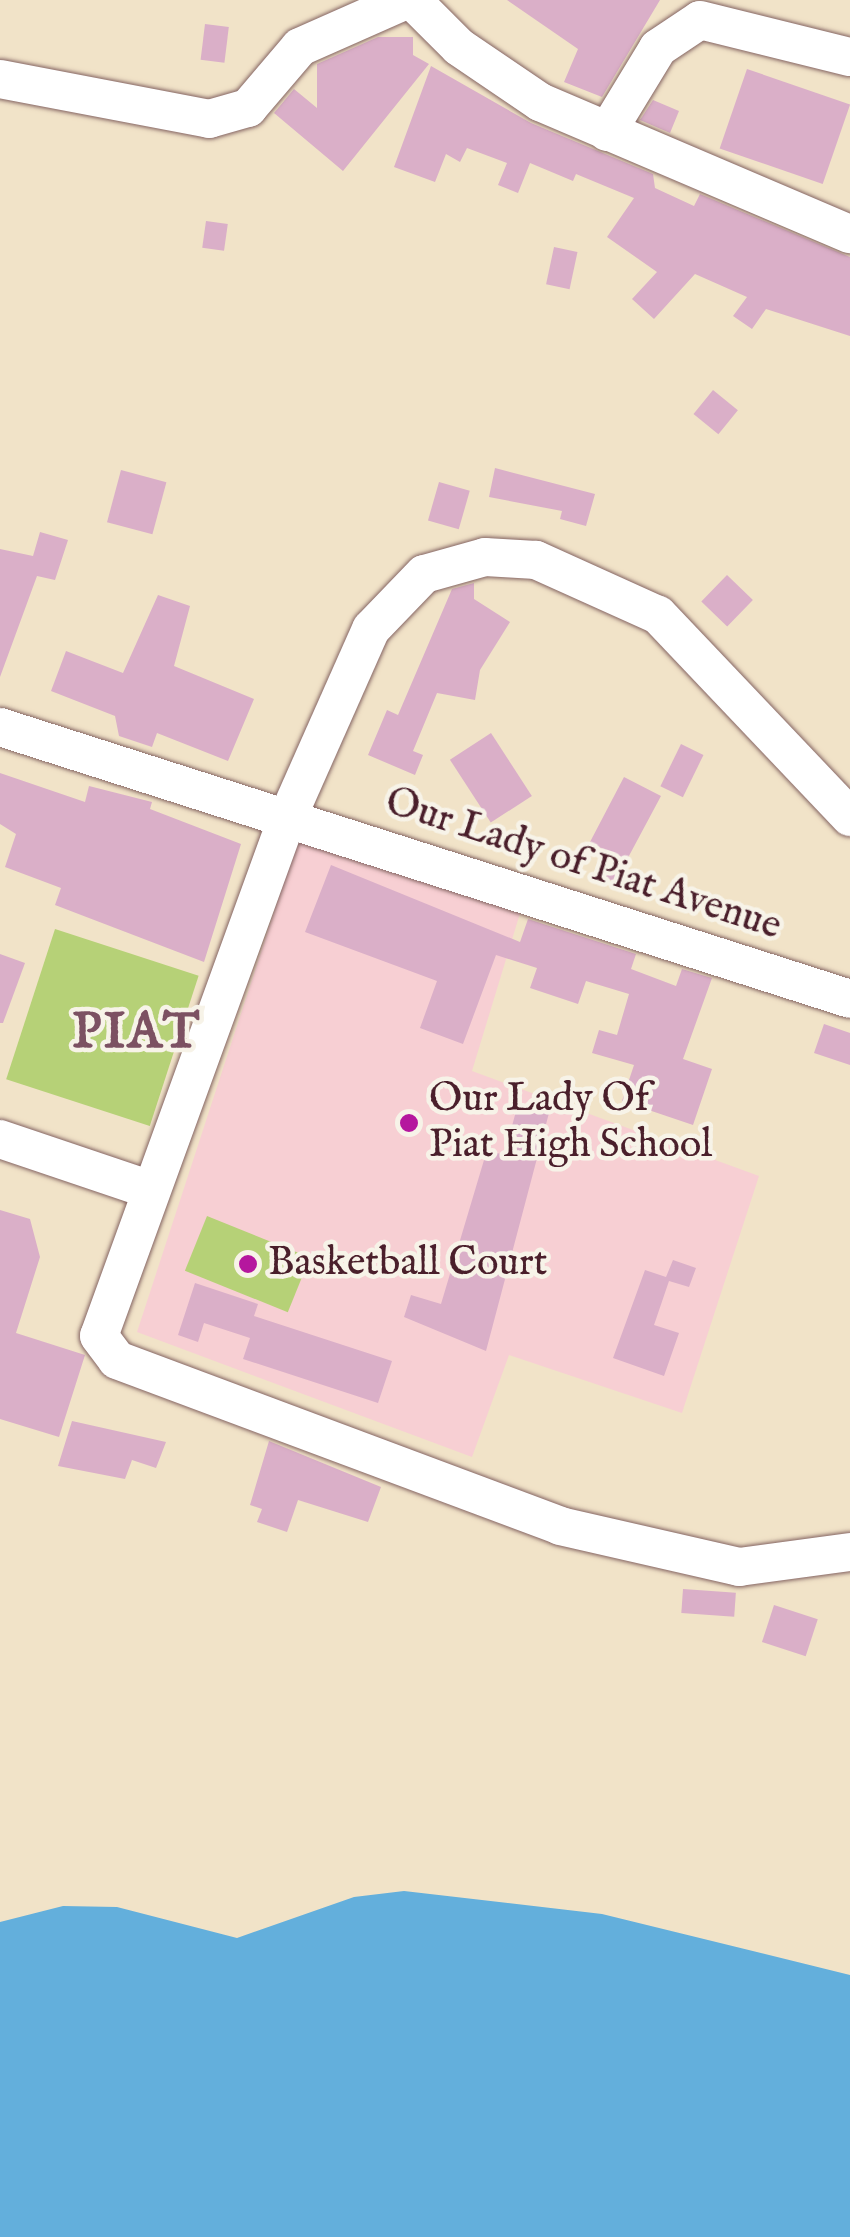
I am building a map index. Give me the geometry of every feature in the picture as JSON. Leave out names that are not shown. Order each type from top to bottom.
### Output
[{"type":"street","points":[[0,78],[209,119],[248,108],[300,47],[409,0],[492,69],[608,132],[850,234]]},
{"type":"street","points":[[608,132],[658,48],[700,20],[850,57]]},
{"type":"street","points":[[850,816],[658,615],[560,566],[485,556],[424,574],[371,630],[288,816],[148,1189],[99,1336],[118,1360],[560,1526],[675,1558],[783,1566],[850,1552]]},
{"type":"street","name":"Our Lady of Piat Avenue","points":[[0,727],[288,816],[850,999]]},
{"type":"street","points":[[5,1153],[148,1189]]},
{"type":"shaded area","name":"Our Lady Of Piat High School","points":[[299,836],[521,910],[472,1071],[759,1176],[682,1413],[509,1355],[472,1457],[137,1332]]},
{"type":"green space","points":[[55,929],[199,976],[150,1126],[6,1079]]},
{"type":"green space","name":"Basketball Court","points":[[207,1216],[310,1258],[288,1312],[185,1271]]},
{"type":"water","points":[[404,1891],[602,1914],[850,1975],[850,2237],[0,2237],[0,1922],[63,1906],[117,1907],[237,1938],[354,1897]]},
{"type":"building","points":[[507,0],[660,0],[602,97],[564,82],[578,49]]},
{"type":"building","points":[[205,24],[229,27],[224,63],[201,60]]},
{"type":"building","points":[[378,37],[413,37],[413,55],[429,64],[343,171],[274,113],[294,89],[317,108],[317,64]]},
{"type":"building","points":[[431,66],[531,123],[653,174],[655,188],[694,206],[700,194],[850,257],[850,336],[766,309],[752,329],[733,316],[747,297],[695,274],[654,319],[632,299],[657,272],[607,237],[634,198],[576,174],[573,181],[530,163],[518,193],[498,185],[507,163],[467,148],[460,162],[446,154],[435,182],[394,167]]},
{"type":"building","points":[[747,69],[850,104],[823,184],[720,148]]},
{"type":"building","points":[[653,100],[679,111],[670,133],[640,120]]},
{"type":"building","points":[[206,221],[228,224],[224,251],[202,248]]},
{"type":"building","points":[[554,247],[577,252],[570,289],[546,284]]},
{"type":"building","points":[[713,390],[738,410],[718,434],[693,414]]},
{"type":"building","points":[[495,468],[595,494],[586,526],[560,519],[562,511],[489,497]]},
{"type":"building","points":[[121,470],[166,482],[152,534],[107,522]]},
{"type":"building","points":[[439,482],[470,491],[459,529],[428,520]]},
{"type":"building","points":[[40,532],[68,540],[55,580],[37,576],[0,677],[0,549],[33,556]]},
{"type":"building","points":[[727,575],[753,600],[727,627],[701,602]]},
{"type":"building","points":[[474,583],[474,599],[510,622],[480,670],[475,700],[437,693],[413,751],[423,755],[415,775],[368,755],[387,710],[398,715],[452,589]]},
{"type":"building","points":[[158,595],[190,606],[174,666],[254,699],[228,761],[157,733],[152,747],[119,736],[115,716],[51,691],[66,651],[123,673]]},
{"type":"building","points":[[491,733],[532,796],[491,823],[450,760]]},
{"type":"building","points":[[681,744],[703,755],[683,797],[660,786]]},
{"type":"building","points":[[0,773],[85,802],[89,786],[152,802],[150,809],[241,844],[204,962],[55,905],[61,888],[5,867],[16,834],[0,824]]},
{"type":"building","points":[[624,777],[661,796],[615,882],[595,874],[604,850],[590,842]]},
{"type":"building","points":[[331,865],[520,942],[528,919],[636,954],[631,969],[676,986],[682,969],[712,978],[683,1059],[712,1069],[693,1125],[622,1101],[634,1065],[592,1053],[599,1030],[617,1035],[629,994],[586,981],[578,1004],[530,988],[537,968],[496,955],[463,1044],[420,1028],[437,981],[305,932]]},
{"type":"building","points":[[0,954],[25,963],[3,1023],[0,1023]]},
{"type":"building","points":[[824,1024],[850,1033],[850,1065],[814,1053]]},
{"type":"building","points":[[518,1104],[549,1113],[486,1351],[404,1317],[411,1295],[441,1304],[487,1150],[504,1155]]},
{"type":"building","points":[[0,1210],[30,1219],[40,1257],[16,1333],[85,1355],[59,1437],[0,1419]]},
{"type":"building","points":[[673,1260],[696,1268],[689,1287],[669,1281],[654,1325],[679,1333],[664,1376],[613,1358],[645,1270],[666,1277]]},
{"type":"building","points":[[195,1283],[258,1304],[254,1316],[392,1361],[378,1403],[243,1359],[250,1338],[204,1323],[198,1342],[178,1335]]},
{"type":"building","points":[[72,1421],[166,1442],[156,1468],[132,1460],[125,1479],[58,1466]]},
{"type":"building","points":[[269,1441],[381,1487],[368,1522],[298,1500],[287,1532],[257,1522],[262,1509],[250,1505]]},
{"type":"building","points":[[683,1589],[736,1593],[734,1617],[681,1613]]},
{"type":"building","points":[[774,1605],[818,1619],[806,1656],[762,1642]]},
{"type":"place","name":"Our Lady Of Piat High School","points":[[409,1123]]},
{"type":"place","name":"Basketball Court","points":[[248,1264]]},
{"type":"district","name":"PIAT","points":[[137,1034]]}]
